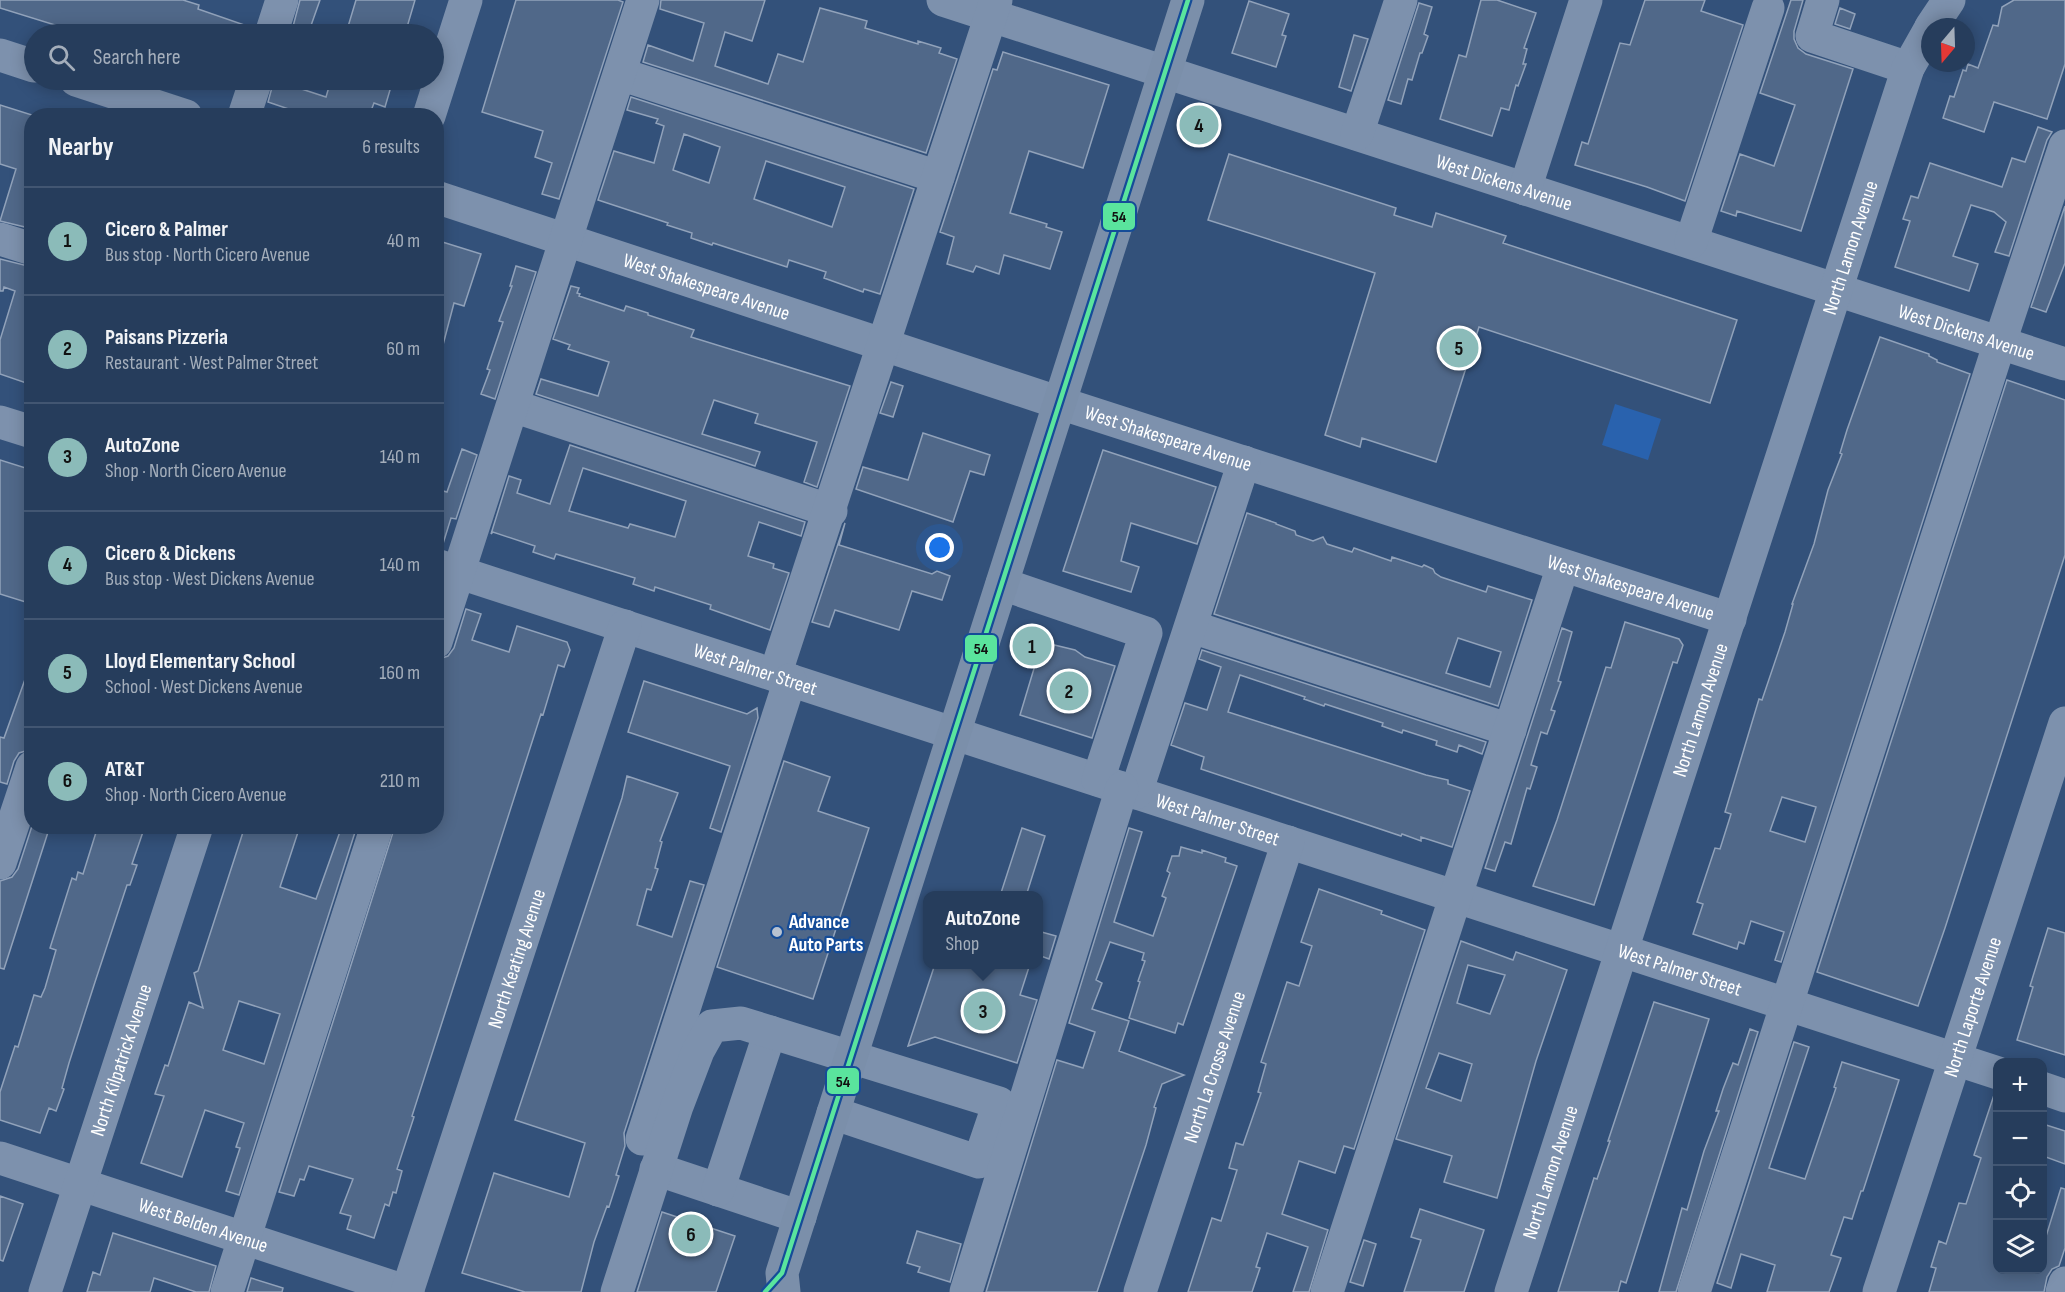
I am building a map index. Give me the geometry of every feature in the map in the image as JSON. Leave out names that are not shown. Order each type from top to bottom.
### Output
[{"type":"main road","points":[[777,1286],[1188,0]]},
{"type":"street","points":[[274,24],[282,0]]},
{"type":"street","points":[[444,69],[466,0]]},
{"type":"street","points":[[444,593],[448,568],[513,406],[644,0]]},
{"type":"street","name":"West Dickens Avenue","points":[[943,0],[993,8],[1165,72],[2065,364]]},
{"type":"street","points":[[1357,135],[1401,0]]},
{"type":"street","points":[[1525,189],[1586,0]]},
{"type":"street","points":[[1823,0],[1812,36],[1908,68]]},
{"type":"street","name":"North Lamon Avenue","points":[[1937,18],[1949,0]]},
{"type":"street","points":[[592,1292],[783,677],[831,511],[993,8]]},
{"type":"street","points":[[1691,242],[1768,8]]},
{"type":"street","name":"North Lamon Avenue","points":[[1511,1292],[1908,68],[1921,45]]},
{"type":"street","points":[[0,55],[24,63]]},
{"type":"street","points":[[620,74],[938,177]]},
{"type":"street","points":[[107,90],[162,108]]},
{"type":"street","points":[[247,108],[253,90]]},
{"type":"street","points":[[432,108],[437,90]]},
{"type":"street","points":[[1694,1292],[2065,147]]},
{"type":"street","name":"West Shakespeare Avenue","points":[[444,200],[1060,403],[1730,619]]},
{"type":"street","points":[[0,239],[24,246]]},
{"type":"street","points":[[513,406],[831,511]]},
{"type":"street","points":[[0,422],[24,430]]},
{"type":"street","points":[[1119,787],[1192,627],[1244,462]]},
{"type":"street","points":[[1327,1292],[1563,566]]},
{"type":"street","name":"West Palmer Street","points":[[448,568],[1993,1071]]},
{"type":"street","points":[[966,1292],[1119,787],[1146,633],[1002,584]]},
{"type":"street","name":"North Keating Avenue","points":[[408,1292],[625,626]]},
{"type":"street","points":[[1192,627],[1510,730]]},
{"type":"street","name":"North Laporte Avenue","points":[[1879,1292],[2065,723]]},
{"type":"street","points":[[0,863],[24,791]]},
{"type":"street","name":"North Kilpatrick Avenue","points":[[45,1292],[194,834]]},
{"type":"street","points":[[227,1292],[374,834]]},
{"type":"street","name":"North La Crosse Avenue","points":[[1140,1292],[1288,843]]},
{"type":"street","points":[[616,1292],[693,1062],[712,1026],[741,1023],[999,1103],[979,1162],[833,1113]]},
{"type":"street","points":[[718,1190],[770,1032]]},
{"type":"street","points":[[2047,1089],[2065,1095]]},
{"type":"street","name":"West Belden Avenue","points":[[0,1158],[408,1292]]},
{"type":"street","points":[[656,1169],[800,1217]]},
{"type":"street","points":[[2062,1292],[2065,1283]]},
{"type":"shaded area","points":[[1615,404],[1661,419],[1648,460],[1602,445]]},
{"type":"building","points":[[0,0],[183,0],[199,5],[198,9],[241,24],[52,24],[0,8]]},
{"type":"building","points":[[300,0],[320,0],[312,24],[294,24]]},
{"type":"building","points":[[356,0],[415,0],[408,24],[349,24]]},
{"type":"building","points":[[516,0],[618,0],[623,2],[559,199],[542,194],[552,163],[535,157],[543,131],[482,112]]},
{"type":"building","points":[[661,0],[765,0],[752,41],[725,32],[715,66],[768,84],[778,54],[803,62],[820,8],[867,21],[865,28],[918,44],[918,41],[941,48],[939,53],[957,59],[926,153],[643,62],[648,45],[693,61],[704,23],[660,9]]},
{"type":"building","points":[[1481,0],[1497,0],[1536,13],[1524,48],[1527,49],[1523,64],[1526,64],[1518,86],[1516,85],[1509,110],[1501,108],[1492,136],[1440,119],[1459,55],[1466,57]]},
{"type":"building","points":[[1645,0],[1705,0],[1701,11],[1743,25],[1685,201],[1575,165],[1582,142],[1588,144],[1620,43],[1630,45]]},
{"type":"building","points":[[1791,0],[1803,0],[1794,31],[1794,39],[1798,48],[1806,54],[1853,69],[1801,231],[1737,211],[1736,216],[1721,211],[1740,154],[1774,166],[1795,105],[1760,93]]},
{"type":"building","points":[[2014,0],[2065,0],[2065,64],[2047,119],[1994,102],[1984,132],[1943,118],[1950,96],[1954,97],[1962,72],[1975,72],[1975,67],[1978,68],[1993,25],[1998,26],[2002,7]]},
{"type":"building","points":[[1249,1],[1289,14],[1282,35],[1286,36],[1276,67],[1232,53]]},
{"type":"building","points":[[1419,3],[1432,7],[1424,34],[1428,36],[1412,80],[1408,79],[1401,104],[1388,100]]},
{"type":"building","points":[[1840,8],[1855,14],[1850,29],[1835,24]]},
{"type":"building","points":[[1354,35],[1368,39],[1351,91],[1339,87]]},
{"type":"building","points":[[1003,52],[1109,85],[1083,168],[1029,151],[1010,213],[1047,224],[1046,227],[1062,232],[1050,269],[1004,255],[999,274],[976,266],[973,272],[947,264],[954,237],[940,232],[993,69],[997,70]]},
{"type":"building","points":[[271,90],[305,90],[326,97],[328,90],[390,90],[385,107],[374,103],[372,108],[286,108],[268,102]]},
{"type":"building","points":[[631,97],[914,189],[880,294],[864,289],[863,292],[824,278],[826,272],[789,260],[787,267],[691,238],[692,233],[667,225],[668,223],[598,200],[614,151],[654,163],[664,126],[656,123],[658,119],[627,110]],"holes":[[[684,134],[720,147],[709,183],[673,170]],[[766,161],[845,187],[832,227],[754,199]]]},
{"type":"building","points":[[0,105],[24,112],[24,227],[0,221],[16,169],[0,164]]},
{"type":"building","points":[[2038,127],[2052,132],[2047,140],[2009,256],[1995,252],[2006,222],[1994,212],[1971,205],[1953,256],[1978,264],[1969,291],[1895,267],[1910,221],[1903,219],[1911,196],[1918,198],[1930,163],[2002,187],[2012,158],[2025,162]]},
{"type":"building","points":[[1229,154],[1396,208],[1394,215],[1432,227],[1436,213],[1506,236],[1503,243],[1737,320],[1710,403],[1479,327],[1436,462],[1362,438],[1360,447],[1325,435],[1375,273],[1208,220]]},
{"type":"building","points":[[2065,206],[2065,263],[2046,312],[2031,307]]},
{"type":"building","points":[[444,242],[481,254],[464,306],[454,303],[444,341]]},
{"type":"building","points":[[0,259],[24,265],[24,382],[0,374],[0,340],[15,291],[4,287],[3,291],[0,291]]},
{"type":"building","points":[[516,266],[536,272],[495,399],[481,394],[490,370],[487,369],[503,322],[499,321],[512,286],[510,286]]},
{"type":"building","points":[[571,286],[579,288],[577,293],[580,294],[579,296],[624,311],[626,306],[694,330],[691,337],[850,386],[817,487],[804,482],[817,442],[755,423],[758,414],[714,400],[702,434],[760,452],[755,466],[536,394],[541,379],[598,396],[609,362],[568,349],[570,345],[553,339]]},
{"type":"building","points":[[1880,337],[1929,354],[1937,362],[1970,374],[1781,962],[1775,960],[1784,932],[1751,921],[1744,944],[1739,942],[1737,949],[1693,934],[1703,904],[1697,902],[1715,848],[1720,849],[1731,814],[1725,812],[1759,699],[1762,700],[1792,604],[1814,544],[1828,490],[1842,454],[1840,453]],"holes":[[[1782,797],[1816,807],[1805,842],[1770,831]]]},
{"type":"building","points":[[2007,380],[2065,400],[2065,555],[1918,1006],[1817,972]]},
{"type":"building","points":[[891,382],[903,386],[893,417],[880,413]]},
{"type":"building","points":[[923,433],[990,455],[984,475],[970,471],[953,522],[856,489],[863,467],[908,480]]},
{"type":"building","points":[[570,445],[805,522],[801,536],[759,522],[748,556],[774,564],[773,568],[789,573],[770,630],[710,609],[711,605],[655,587],[654,591],[633,584],[635,578],[556,554],[554,559],[533,552],[535,546],[493,532],[491,534],[509,476],[521,480],[517,493],[550,504]],"holes":[[[583,468],[686,501],[675,537],[630,524],[628,528],[569,511]]]},
{"type":"building","points":[[462,449],[477,455],[456,519],[451,518],[444,541],[444,491],[447,492]]},
{"type":"building","points":[[1103,450],[1216,487],[1197,544],[1131,523],[1121,561],[1139,567],[1131,592],[1063,571]]},
{"type":"building","points":[[0,460],[24,468],[24,602],[0,594]]},
{"type":"building","points":[[1247,513],[1295,531],[1296,535],[1313,541],[1323,537],[1327,544],[1352,552],[1354,548],[1391,561],[1392,557],[1422,567],[1424,565],[1433,569],[1441,577],[1486,592],[1488,586],[1532,600],[1498,706],[1214,614]],"holes":[[[1458,638],[1501,652],[1490,687],[1446,673]]]},
{"type":"building","points":[[845,523],[839,545],[932,574],[937,571],[950,576],[942,600],[912,591],[899,630],[835,610],[829,627],[812,622]]},
{"type":"building","points":[[466,609],[481,614],[472,640],[509,652],[517,626],[567,642],[570,650],[564,667],[558,665],[543,715],[541,714],[412,1116],[414,1117],[397,1169],[402,1171],[396,1193],[393,1192],[389,1206],[385,1204],[374,1238],[347,1229],[351,1216],[340,1213],[353,1179],[309,1166],[304,1180],[300,1179],[294,1196],[279,1192],[392,834],[444,834],[444,657],[454,648]]},
{"type":"building","points":[[1625,622],[1679,639],[1683,645],[1677,663],[1673,662],[1594,905],[1533,886],[1557,820],[1606,667],[1611,668]]},
{"type":"building","points":[[1562,628],[1572,632],[1558,681],[1561,682],[1551,710],[1555,711],[1547,734],[1541,732],[1531,765],[1537,767],[1530,789],[1527,788],[1511,844],[1505,842],[1495,871],[1485,868]]},
{"type":"building","points":[[1042,642],[1075,650],[1085,657],[1115,666],[1092,738],[1020,715]]},
{"type":"building","points":[[1202,650],[1486,742],[1482,754],[1459,745],[1457,752],[1436,745],[1437,741],[1403,730],[1402,733],[1382,726],[1383,723],[1325,704],[1324,706],[1304,699],[1305,697],[1240,675],[1228,712],[1448,780],[1448,784],[1470,791],[1452,847],[1421,837],[1421,841],[1402,834],[1401,836],[1201,769],[1204,757],[1171,745],[1185,703],[1207,710],[1221,667],[1199,659]]},
{"type":"building","points":[[644,681],[747,714],[757,708],[758,718],[721,832],[710,828],[730,766],[628,732]]},
{"type":"building","points":[[24,682],[24,751],[19,753],[14,761],[7,784],[0,782],[0,737],[4,738]]},
{"type":"building","points":[[784,761],[830,777],[818,811],[869,828],[813,999],[717,967]]},
{"type":"building","points":[[627,776],[678,793],[660,841],[662,842],[655,868],[658,869],[651,890],[647,889],[637,925],[672,937],[690,881],[704,885],[624,1133],[625,1146],[616,1175],[619,1176],[594,1242],[581,1292],[525,1292],[462,1273],[494,1173],[569,1197],[585,1143],[515,1120],[622,798]]},
{"type":"building","points":[[1022,828],[1045,836],[1028,891],[1002,891]]},
{"type":"building","points":[[1129,828],[1142,832],[1114,922],[1153,936],[1166,898],[1162,896],[1170,873],[1167,871],[1172,856],[1179,856],[1181,847],[1202,853],[1202,850],[1226,858],[1225,862],[1237,866],[1183,1025],[1178,1023],[1175,1033],[1129,1018],[1145,961],[1142,960],[1144,953],[1110,942],[1096,980],[1102,983],[1092,1009],[1129,1021],[1119,1051],[1184,1075],[1162,1084],[1154,1107],[1156,1108],[1146,1145],[1097,1292],[986,1292],[1057,1060],[1083,1068],[1095,1032],[1069,1023]]},
{"type":"building","points":[[29,834],[47,834],[4,969],[0,968],[0,881],[12,877],[18,869]]},
{"type":"building","points":[[96,834],[142,834],[132,864],[137,865],[130,885],[127,885],[95,982],[69,1063],[62,1088],[64,1089],[56,1111],[49,1108],[40,1133],[0,1120],[0,1092],[15,1046],[18,1047],[34,995],[41,997],[45,988],[56,950],[50,948],[72,878],[76,880],[78,872],[83,874]]},
{"type":"building","points":[[242,834],[297,834],[280,887],[316,899],[339,834],[354,834],[239,1195],[226,1191],[240,1148],[236,1147],[244,1123],[205,1110],[182,1177],[141,1163],[164,1096],[155,1094],[165,1065],[168,1066],[189,1002],[203,1008],[194,973],[198,971]],"holes":[[[239,1001],[280,1014],[264,1064],[223,1050]]]},
{"type":"building","points":[[1319,889],[1382,911],[1381,914],[1425,930],[1354,1149],[1344,1146],[1335,1173],[1299,1161],[1282,1214],[1328,1230],[1309,1292],[1293,1292],[1308,1247],[1267,1233],[1256,1267],[1260,1268],[1252,1292],[1188,1292],[1212,1218],[1221,1221],[1237,1170],[1229,1168],[1236,1143],[1243,1145],[1261,1093],[1258,1092],[1266,1064],[1261,1062],[1287,982],[1299,986],[1312,946],[1301,942]]},
{"type":"building","points":[[2048,928],[2065,933],[2065,1055],[2017,1040],[2033,987],[2030,986]]},
{"type":"building","points":[[1043,932],[1056,936],[1049,959],[1043,957]]},
{"type":"building","points":[[1461,941],[1513,960],[1516,952],[1567,970],[1536,1061],[1497,1198],[1444,1182],[1452,1156],[1396,1139]],"holes":[[[1468,965],[1505,975],[1490,1014],[1457,1003]],[[1439,1053],[1472,1064],[1461,1101],[1426,1088]]]},
{"type":"building","points":[[933,969],[1028,969],[1020,995],[1037,1000],[1017,1063],[935,1037],[908,1046]]},
{"type":"building","points":[[1654,1002],[1709,1019],[1626,1283],[1621,1281],[1618,1292],[1558,1292],[1594,1178],[1597,1179],[1610,1141],[1608,1141]]},
{"type":"building","points":[[1750,1029],[1758,1032],[1676,1292],[1659,1292],[1682,1208],[1687,1210],[1704,1151],[1719,1111],[1716,1111],[1723,1089],[1733,1063],[1738,1065]]},
{"type":"building","points":[[1794,1042],[1809,1047],[1769,1168],[1805,1179],[1836,1088],[1834,1087],[1842,1062],[1899,1080],[1863,1191],[1861,1191],[1852,1219],[1844,1217],[1831,1255],[1841,1258],[1829,1292],[1767,1292],[1775,1265],[1741,1254],[1731,1288],[1717,1283]]},
{"type":"building","points":[[1993,1098],[1993,1274],[2047,1274],[2047,1233],[2061,1188],[2065,1189],[2065,1248],[2059,1266],[2052,1269],[2047,1277],[2044,1292],[1929,1292],[1936,1268],[1931,1267],[1939,1241],[1946,1244],[1959,1203],[1966,1204],[1981,1158],[1974,1155]]},
{"type":"building","points":[[2047,1125],[2065,1131],[2065,1164],[2047,1157]]},
{"type":"building","points":[[0,1196],[23,1204],[3,1261],[0,1260]]},
{"type":"building","points":[[1420,1209],[1484,1230],[1464,1292],[1404,1292],[1421,1240],[1411,1237]]},
{"type":"building","points":[[662,1212],[735,1236],[716,1292],[637,1292]]},
{"type":"building","points":[[917,1231],[961,1244],[950,1282],[918,1272],[920,1267],[907,1263]]},
{"type":"building","points":[[113,1233],[216,1266],[209,1292],[196,1292],[154,1278],[150,1292],[87,1292],[93,1272],[100,1275]]},
{"type":"building","points":[[1364,1240],[1376,1244],[1363,1286],[1350,1282]]},
{"type":"building","points":[[251,1278],[283,1288],[282,1292],[247,1292]]},
{"type":"transit line","name":"54","points":[[765,1292],[782,1273],[1188,0]]},
{"type":"place","name":"Cicero & Dickens","points":[[1199,125]]},
{"type":"place","name":"Lloyd Elementary School","points":[[1459,348]]},
{"type":"place","name":"Cicero & Palmer","points":[[1032,646]]},
{"type":"place","name":"Paisans Pizzeria","points":[[1069,691]]},
{"type":"place","name":"Advance Auto Parts","points":[[777,932]]},
{"type":"place","name":"AutoZone","points":[[983,1011]]},
{"type":"place","name":"AT&T","points":[[691,1234]]}]
